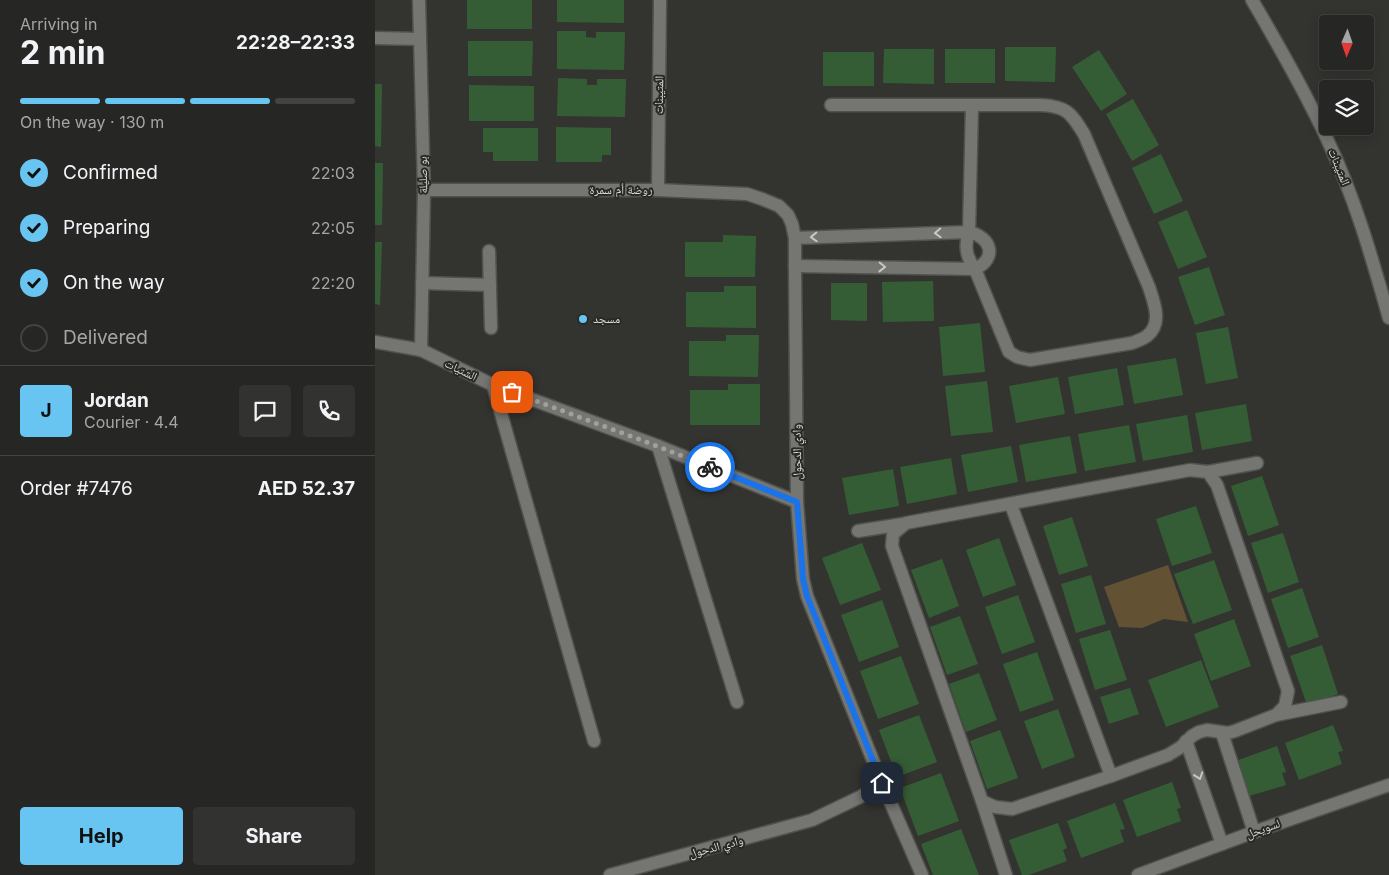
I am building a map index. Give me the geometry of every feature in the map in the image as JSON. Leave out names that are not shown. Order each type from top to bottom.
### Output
[{"type":"street","name":"بو صليلة","points":[[419,0],[424,190],[421,350]]},
{"type":"street","name":"المتيبنات","points":[[658,190],[660,0]]},
{"type":"street","name":"المتيبنات","points":[[1252,0],[1288,62],[1329,142],[1364,233],[1389,318]]},
{"type":"street","points":[[375,38],[419,38]]},
{"type":"street","points":[[831,105],[1055,106],[1065,110],[1074,118],[1085,134],[1149,286],[1157,318],[1155,328],[1146,336],[1132,343],[1030,360],[1017,357],[1009,352],[966,251],[965,244],[969,232],[972,106]]},
{"type":"street","name":"روضة أم سمرة","points":[[424,190],[658,190],[747,194],[762,198],[779,206],[792,224],[795,238]]},
{"type":"street","points":[[795,238],[969,232],[983,237],[989,249],[986,261],[975,269],[795,266]]},
{"type":"street","name":"وادي الدحول","points":[[610,875],[812,820],[860,797],[882,783],[807,596],[803,579],[797,502],[795,238]]},
{"type":"street","points":[[489,251],[491,328]]},
{"type":"street","points":[[423,282],[490,285]]},
{"type":"street","name":"الشتيات","points":[[375,342],[421,350],[493,385],[657,446],[797,502]]},
{"type":"street","points":[[493,385],[594,741]]},
{"type":"street","points":[[657,446],[737,702]]},
{"type":"street","points":[[858,531],[1011,505],[1190,470],[1208,472],[1257,463]]},
{"type":"street","points":[[1208,472],[1217,485],[1288,690],[1285,706],[1276,715]]},
{"type":"street","points":[[1011,505],[1111,776]]},
{"type":"street","points":[[906,523],[893,534],[892,546],[983,801],[1006,875]]},
{"type":"street","points":[[983,801],[995,807],[1012,809],[1167,755],[1199,732],[1207,730],[1222,733],[1235,731],[1276,715],[1341,702]]},
{"type":"street","points":[[1222,733],[1253,832]]},
{"type":"street","points":[[1186,741],[1222,844]]},
{"type":"street","points":[[882,783],[922,875]]},
{"type":"street","name":"لسويحل","points":[[1138,875],[1253,832],[1389,785]]},
{"type":"shaded area","points":[[1168,565],[1188,622],[1164,619],[1142,628],[1119,627],[1104,587]]},
{"type":"building","points":[[467,0],[532,0],[532,29],[467,29]]},
{"type":"building","points":[[557,0],[624,0],[624,23],[557,22]]},
{"type":"building","points":[[557,31],[586,31],[586,37],[596,38],[596,32],[625,32],[624,70],[557,69]]},
{"type":"building","points":[[468,41],[533,41],[532,76],[468,76]]},
{"type":"building","points":[[1005,47],[1056,47],[1055,82],[1005,81]]},
{"type":"building","points":[[884,49],[934,49],[934,84],[883,83]]},
{"type":"building","points":[[945,49],[995,49],[995,83],[945,83]]},
{"type":"building","points":[[1099,50],[1127,94],[1101,111],[1072,67]]},
{"type":"building","points":[[823,52],[874,52],[874,86],[823,86]]},
{"type":"building","points":[[558,78],[587,79],[587,85],[597,85],[597,79],[626,79],[625,117],[557,116]]},
{"type":"building","points":[[375,84],[382,84],[381,147],[375,146]]},
{"type":"building","points":[[469,85],[534,86],[534,121],[469,121]]},
{"type":"building","points":[[1133,99],[1159,145],[1132,161],[1106,114]]},
{"type":"building","points":[[556,127],[611,128],[611,155],[602,155],[602,162],[556,162]]},
{"type":"building","points":[[483,128],[538,128],[538,161],[493,161],[493,152],[483,152]]},
{"type":"building","points":[[1161,154],[1183,201],[1154,214],[1132,168]]},
{"type":"building","points":[[375,163],[383,163],[382,225],[375,225]]},
{"type":"building","points":[[1187,210],[1207,257],[1178,269],[1158,222]]},
{"type":"building","points":[[723,235],[756,236],[755,277],[685,277],[685,242],[723,242]]},
{"type":"building","points":[[375,242],[382,242],[380,305],[375,304]]},
{"type":"building","points":[[1209,267],[1225,315],[1195,325],[1178,277]]},
{"type":"building","points":[[933,281],[934,321],[883,322],[882,282]]},
{"type":"building","points":[[831,283],[867,283],[867,321],[831,320]]},
{"type":"building","points":[[724,286],[756,286],[756,328],[686,327],[686,292],[724,292]]},
{"type":"building","points":[[980,323],[985,372],[943,376],[939,327]]},
{"type":"building","points":[[1228,327],[1238,378],[1206,384],[1196,333]]},
{"type":"building","points":[[726,335],[759,335],[758,377],[689,376],[689,341],[726,341]]},
{"type":"building","points":[[1176,358],[1183,395],[1134,404],[1127,366]]},
{"type":"building","points":[[1117,368],[1124,405],[1075,414],[1068,377]]},
{"type":"building","points":[[1058,377],[1065,414],[1016,423],[1009,386]]},
{"type":"building","points":[[987,381],[993,432],[951,436],[945,386]]},
{"type":"building","points":[[728,384],[760,384],[760,425],[690,425],[690,390],[728,390]]},
{"type":"building","points":[[1246,404],[1252,441],[1202,450],[1195,413]]},
{"type":"building","points":[[1187,415],[1193,452],[1143,461],[1136,424]]},
{"type":"building","points":[[1129,425],[1136,462],[1085,471],[1078,434]]},
{"type":"building","points":[[1070,436],[1077,473],[1026,482],[1019,445]]},
{"type":"building","points":[[1011,446],[1018,482],[968,492],[961,455]]},
{"type":"building","points":[[951,458],[957,494],[907,504],[900,467]]},
{"type":"building","points":[[893,469],[899,506],[849,515],[842,478]]},
{"type":"building","points":[[1262,476],[1279,525],[1248,536],[1231,486]]},
{"type":"building","points":[[1196,506],[1212,553],[1172,566],[1156,519]]},
{"type":"building","points":[[1072,517],[1088,566],[1059,575],[1043,526]]},
{"type":"building","points":[[1283,533],[1299,582],[1268,593],[1251,543]]},
{"type":"building","points":[[999,538],[1016,585],[983,597],[966,550]]},
{"type":"building","points":[[862,543],[881,590],[840,605],[822,558]]},
{"type":"building","points":[[942,559],[959,606],[929,618],[911,570]]},
{"type":"building","points":[[1214,560],[1232,610],[1193,624],[1174,574]]},
{"type":"building","points":[[1091,575],[1106,624],[1076,633],[1061,584]]},
{"type":"building","points":[[1302,588],[1319,637],[1288,648],[1271,599]]},
{"type":"building","points":[[1018,595],[1035,642],[1002,654],[985,607]]},
{"type":"building","points":[[882,600],[899,647],[859,662],[841,615]]},
{"type":"building","points":[[960,616],[978,664],[947,675],[930,627]]},
{"type":"building","points":[[1234,619],[1251,666],[1211,681],[1194,634]]},
{"type":"building","points":[[1110,630],[1127,680],[1095,690],[1079,639]]},
{"type":"building","points":[[1322,645],[1338,694],[1307,705],[1290,656]]},
{"type":"building","points":[[1037,652],[1054,700],[1020,712],[1003,664]]},
{"type":"building","points":[[901,656],[919,704],[878,719],[860,671]]},
{"type":"building","points":[[1201,660],[1219,707],[1166,727],[1148,680]]},
{"type":"building","points":[[979,673],[997,720],[966,732],[949,684]]},
{"type":"building","points":[[1130,688],[1139,714],[1109,724],[1100,697]]},
{"type":"building","points":[[1058,709],[1075,757],[1042,769],[1024,721]]},
{"type":"building","points":[[919,715],[937,762],[897,777],[879,730]]},
{"type":"building","points":[[1333,725],[1343,751],[1338,752],[1342,764],[1299,780],[1285,743]]},
{"type":"building","points":[[1000,730],[1018,778],[987,789],[970,741]]},
{"type":"building","points":[[1277,746],[1286,772],[1282,773],[1286,785],[1249,796],[1236,761]]},
{"type":"building","points":[[941,773],[959,821],[918,836],[900,788]]},
{"type":"building","points":[[1172,782],[1181,808],[1177,809],[1181,821],[1137,837],[1123,800]]},
{"type":"building","points":[[1115,803],[1125,829],[1120,830],[1124,842],[1081,858],[1067,821]]},
{"type":"building","points":[[1058,823],[1067,848],[1063,850],[1067,861],[1029,875],[1022,875],[1009,840]]},
{"type":"building","points":[[961,829],[979,875],[933,875],[921,844]]},
{"type":"way so far","points":[[512,392],[710,467]]},
{"type":"place","name":"مسجد","points":[[583,319]]},
{"type":"route","points":[[710,467],[797,502],[800,551],[807,596],[882,783]]}]
